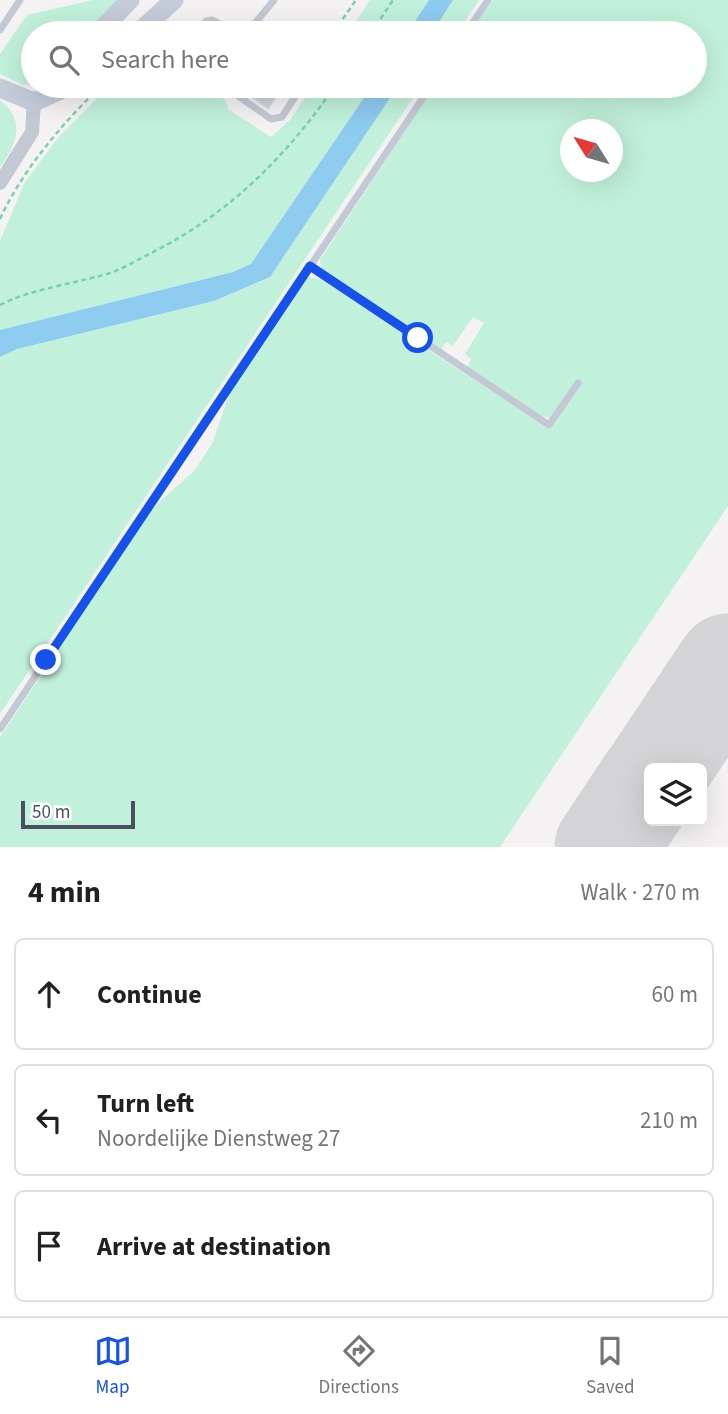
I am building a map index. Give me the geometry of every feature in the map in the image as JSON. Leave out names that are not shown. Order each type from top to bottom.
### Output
[{"type":"street","points":[[110,21],[130,0]]},
{"type":"street","points":[[151,21],[174,0]]},
{"type":"street","points":[[0,88],[21,97]]},
{"type":"street","points":[[24,98],[34,102],[43,98]]},
{"type":"street","points":[[0,183],[32,132],[34,102]]},
{"type":"lane","points":[[0,30],[20,0]]},
{"type":"lane","points":[[257,21],[274,0]]},
{"type":"lane","points":[[474,21],[488,0]]},
{"type":"lane","points":[[241,98],[271,119],[282,117],[295,98]]},
{"type":"lane","points":[[0,729],[423,98]]},
{"type":"lane","points":[[310,266],[549,425],[578,383]]},
{"type":"path","points":[[341,21],[356,0]]},
{"type":"path","points":[[378,21],[393,0]]},
{"type":"path","points":[[0,219],[8,202],[55,136],[90,98]]},
{"type":"path","points":[[0,305],[115,271],[177,240],[233,202],[271,168],[304,130],[327,98]]},
{"type":"green space","points":[[93,0],[121,0],[101,21],[23,21],[27,15]]},
{"type":"green space","points":[[370,0],[429,0],[415,21],[356,21]]},
{"type":"green space","points":[[453,0],[479,0],[465,21],[440,21]]},
{"type":"green space","points":[[493,0],[728,0],[728,506],[500,847],[0,847],[0,737],[153,508],[194,471],[212,444],[230,392],[307,277],[320,279],[549,429],[580,382],[576,380],[550,418],[541,416],[467,367],[471,359],[465,354],[484,323],[473,317],[453,346],[446,342],[441,350],[322,271],[320,260],[427,98],[707,98],[707,21],[478,21]]},
{"type":"green space","points":[[21,24],[21,84],[0,74],[0,54]]},
{"type":"green space","points":[[97,98],[222,98],[229,110],[271,137],[290,120],[305,98],[364,98],[252,264],[233,272],[0,330],[0,241],[24,184],[57,139]]},
{"type":"green space","points":[[390,98],[413,98],[0,714],[0,357],[17,349],[214,301],[270,277]]},
{"type":"green space","points":[[0,100],[13,116],[16,132],[11,150],[0,167]]},
{"type":"water","points":[[429,0],[453,0],[440,21],[415,21]]},
{"type":"water","points":[[364,98],[390,98],[270,277],[214,301],[17,349],[0,357],[0,330],[233,272],[251,264]]},
{"type":"building","points":[[253,98],[275,98],[268,108]]},
{"type":"building","points":[[254,98],[269,98],[264,105]]},
{"type":"runway","points":[[662,763],[728,665]]},
{"type":"runway","points":[[606,847],[644,790]]},
{"type":"route","points":[[46,660],[310,266],[418,338]]}]
